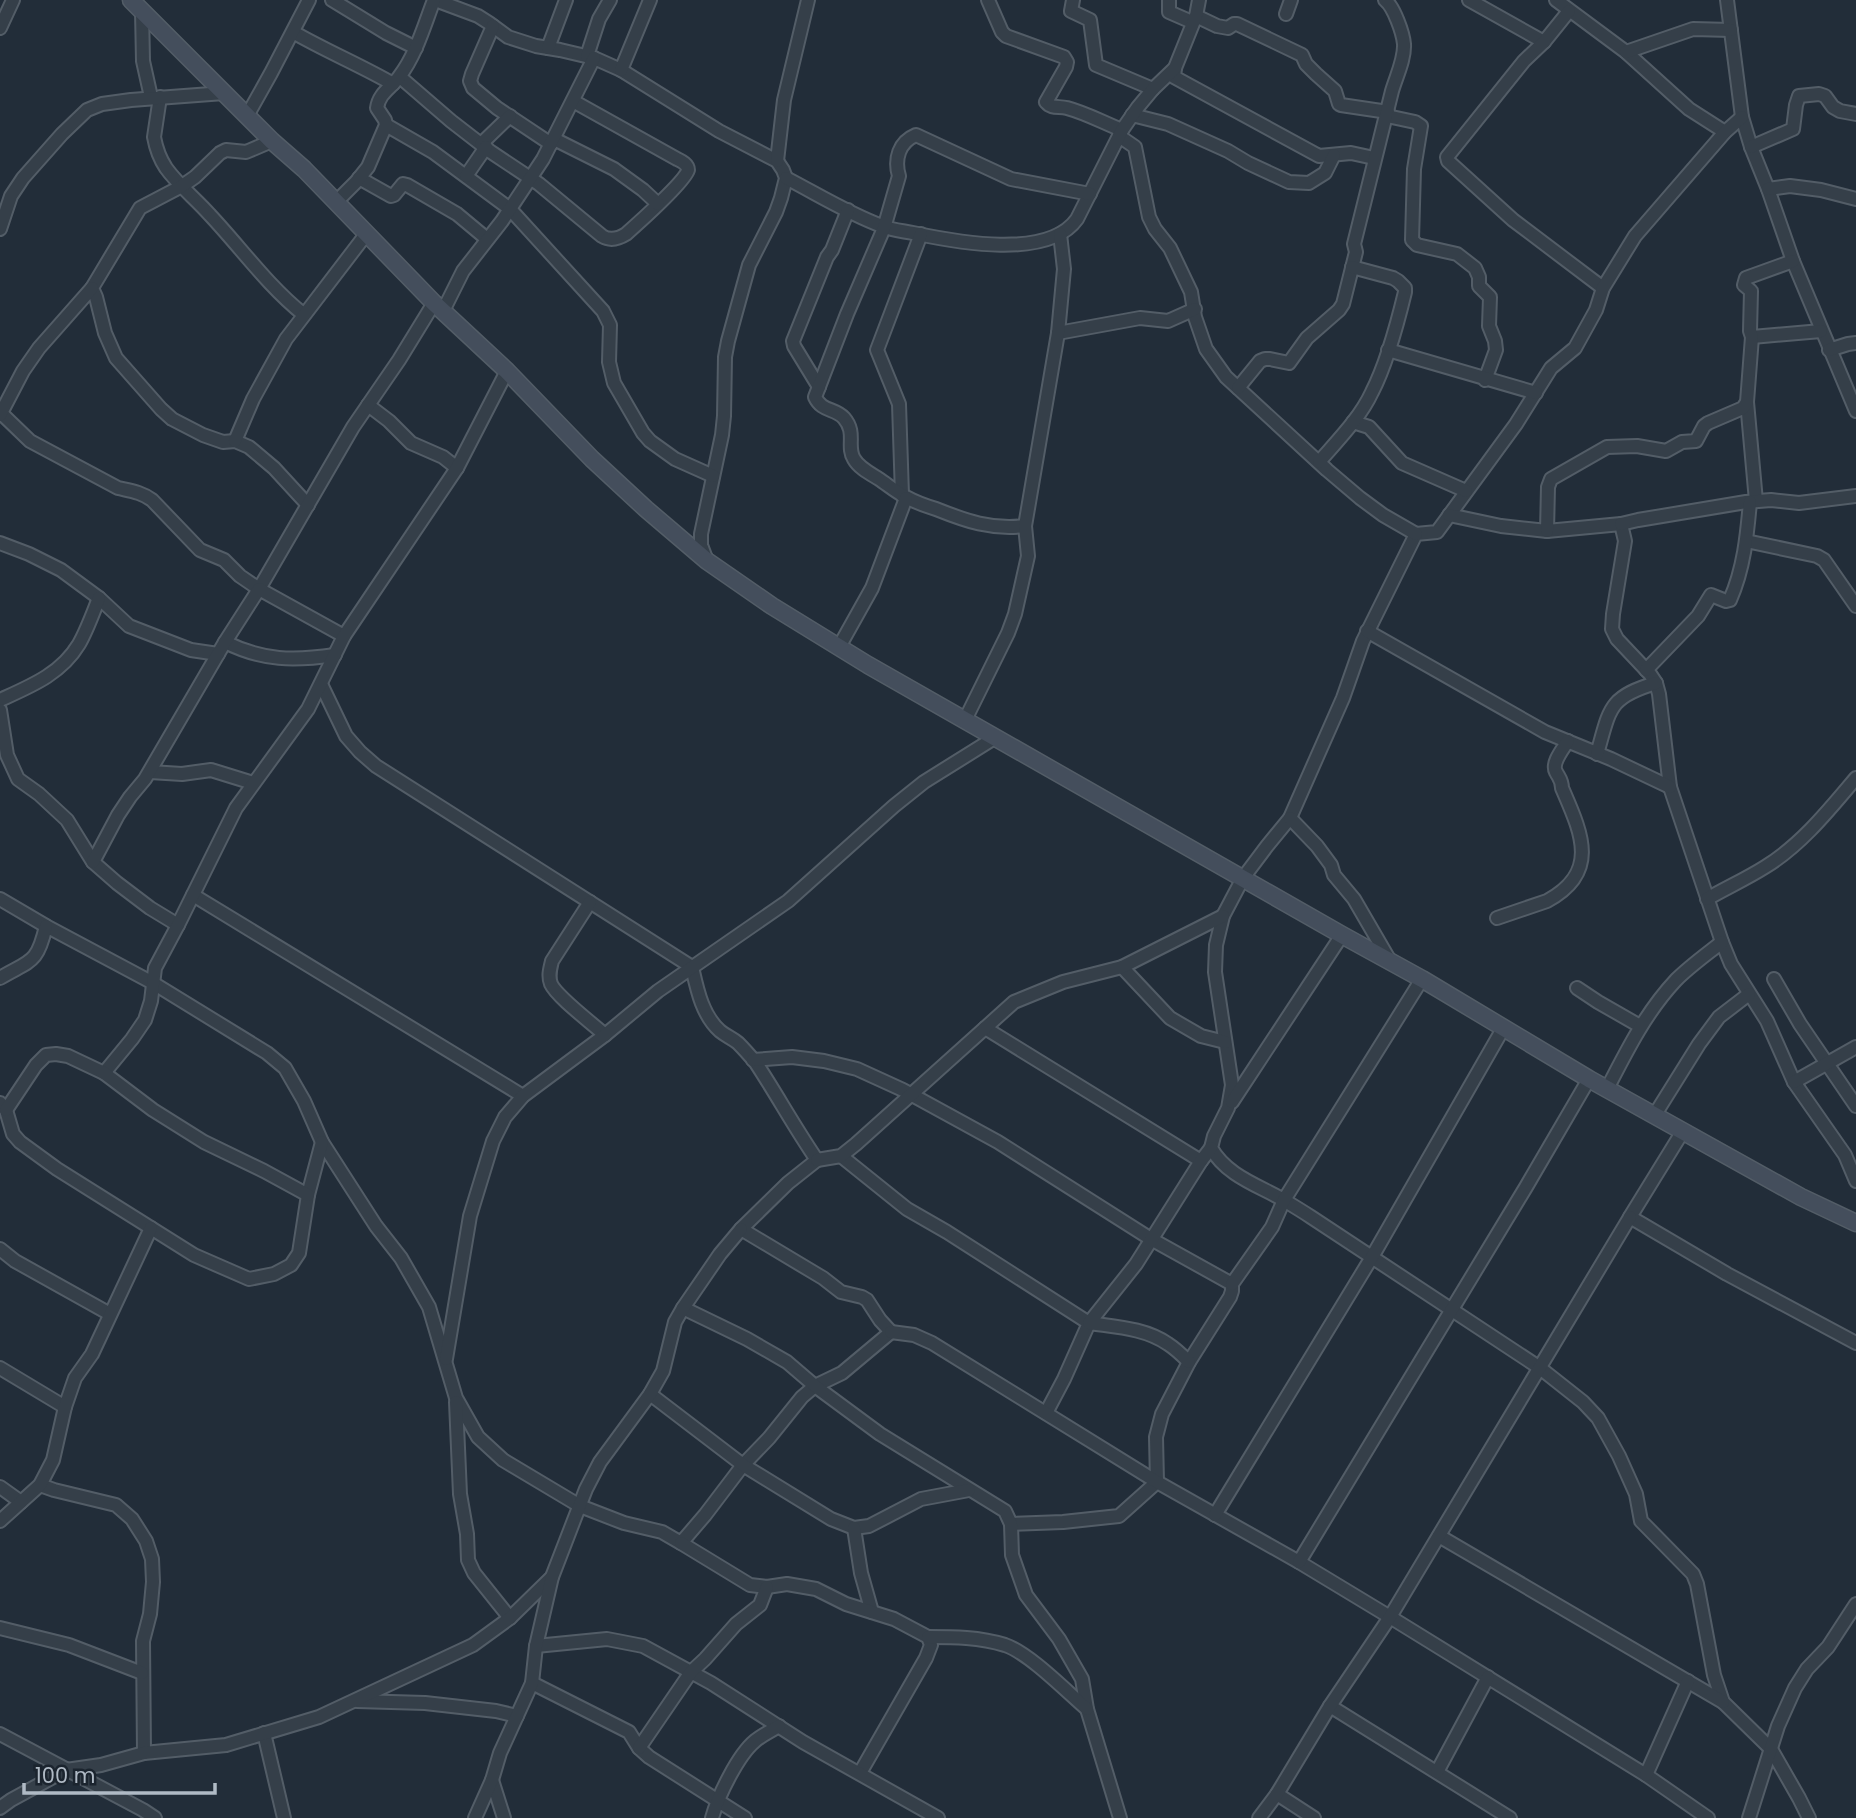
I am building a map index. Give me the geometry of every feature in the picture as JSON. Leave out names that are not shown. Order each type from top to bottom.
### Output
[{"type":"street","points":[[0,28],[13,0]]},
{"type":"street","points":[[247,116],[309,0]]},
{"type":"street","points":[[332,0],[416,48]]},
{"type":"street","points":[[336,202],[368,167],[386,125],[377,106],[380,97],[396,80],[416,48],[435,0],[478,16],[508,37],[536,46],[591,57],[621,70],[719,131],[777,160],[786,177],[884,228],[955,241],[996,245],[1039,242],[1073,226],[1132,115],[1175,68]]},
{"type":"street","points":[[548,48],[566,0]]},
{"type":"street","points":[[93,862],[118,815],[150,772],[353,427],[531,178],[573,102],[591,57],[599,19],[610,0]]},
{"type":"street","points":[[621,70],[650,0]]},
{"type":"street","points":[[988,0],[1006,36],[1064,57],[1067,62],[1046,102],[1051,107],[1077,111],[1121,133],[1135,147],[1149,217],[1170,248],[1191,292],[1196,322],[1206,349],[1226,377],[1360,498],[1416,534],[1437,532],[1551,368],[1574,348],[1597,310],[1603,288],[1635,236],[1725,132],[1742,117]]},
{"type":"street","points":[[1073,0],[1071,11],[1090,19],[1096,65],[1153,89]]},
{"type":"street","points":[[1169,0],[1169,12],[1228,28],[1237,24],[1300,54],[1335,92],[1341,106],[1387,114],[1421,126],[1414,169],[1412,240],[1417,246],[1450,251],[1475,268],[1479,286],[1490,297],[1489,326],[1496,350],[1485,380]]},
{"type":"street","points":[[1199,0],[1174,77],[1319,156],[1351,153],[1374,158]]},
{"type":"street","points":[[1286,14],[1291,0]]},
{"type":"street","points":[[1238,388],[1260,361],[1265,359],[1289,363],[1307,338],[1343,304],[1374,158],[1404,46],[1392,7],[1385,0]]},
{"type":"street","points":[[1469,0],[1544,42]]},
{"type":"street","points":[[1556,0],[1626,52],[1689,109],[1725,132]]},
{"type":"street","points":[[1727,0],[1742,117],[1751,147],[1793,261],[1856,411]]},
{"type":"street","points":[[777,160],[784,100],[803,2]]},
{"type":"street","points":[[136,5],[272,141],[304,169],[439,307],[508,371],[592,459],[707,561],[772,607],[965,720],[1422,979],[1654,1116],[1801,1197],[1856,1223]]},
{"type":"street","points":[[136,5],[142,61],[155,97],[155,144],[165,166],[284,297],[303,314]]},
{"type":"street","points":[[1569,11],[1544,42],[1524,61],[1447,157],[1448,161],[1513,220],[1603,288]]},
{"type":"street","points":[[494,26],[470,81],[473,88],[497,108],[553,141],[614,169],[658,204]]},
{"type":"street","points":[[1626,52],[1693,29],[1731,30]]},
{"type":"street","points":[[293,32],[396,80],[427,99],[483,146],[531,178],[607,239],[620,238],[687,173],[686,165],[573,102]]},
{"type":"street","points":[[0,229],[6,192],[23,178],[83,112],[102,104],[155,97],[192,97],[224,93]]},
{"type":"street","points":[[1751,147],[1793,129],[1799,96],[1819,94],[1825,96],[1833,107],[1856,114]]},
{"type":"street","points":[[1132,115],[1168,124],[1228,150],[1289,183],[1309,183],[1325,173],[1334,155]]},
{"type":"street","points":[[466,176],[483,146],[510,116]]},
{"type":"street","points":[[386,125],[433,152],[510,209],[603,310],[610,325],[609,362],[614,383],[643,433],[675,459],[713,476]]},
{"type":"street","points":[[1025,526],[994,527],[976,523],[904,496],[855,461],[851,452],[850,428],[840,415],[819,404],[815,397],[884,228],[899,176],[899,152],[904,143],[916,135],[1011,179],[1090,194]]},
{"type":"street","points":[[272,141],[246,152],[226,150],[220,153],[182,187],[140,208],[92,288],[39,348],[0,414],[30,441],[118,488],[145,495],[200,550],[224,560],[240,576],[259,589],[344,636]]},
{"type":"street","points":[[707,561],[701,545],[701,534],[722,435],[725,357],[730,332],[749,265],[776,212],[786,177]]},
{"type":"street","points":[[359,178],[391,196],[403,184],[407,184],[457,214],[488,239]]},
{"type":"street","points":[[1768,189],[1790,186],[1856,199]]},
{"type":"street","points":[[819,387],[793,341],[848,210]]},
{"type":"street","points":[[235,441],[275,356],[303,314],[367,233]]},
{"type":"street","points":[[839,647],[872,588],[904,496],[900,404],[877,350],[921,234]]},
{"type":"street","points":[[965,720],[1008,633],[1028,556],[1025,526],[1058,332],[1065,269],[1060,234]]},
{"type":"street","points":[[1646,670],[1698,616],[1711,595],[1730,601],[1740,573],[1753,502],[1747,402],[1752,337],[1751,290],[1744,285],[1745,278],[1793,261]]},
{"type":"street","points":[[1319,462],[1353,422],[1372,392],[1404,298],[1405,288],[1393,278],[1352,267]]},
{"type":"street","points":[[92,288],[105,333],[116,358],[161,409],[172,419],[203,435],[223,442],[235,441],[250,447],[308,505]]},
{"type":"street","points":[[1058,332],[1140,318],[1168,321],[1195,309]]},
{"type":"street","points":[[1752,337],[1821,331]]},
{"type":"street","points":[[1829,350],[1856,344]]},
{"type":"street","points":[[1388,350],[1536,393]]},
{"type":"street","points":[[104,1073],[145,1020],[151,1001],[155,968],[236,808],[297,725],[344,636],[457,468],[508,371]]},
{"type":"street","points":[[1547,531],[1548,487],[1551,479],[1607,447],[1637,446],[1666,451],[1682,442],[1696,441],[1704,426],[1743,408],[1747,402]]},
{"type":"street","points":[[368,405],[411,443],[443,457],[457,468]]},
{"type":"street","points":[[1353,422],[1369,427],[1402,463],[1466,491]]},
{"type":"street","points":[[1449,515],[1501,526],[1547,531],[1622,524],[1753,502],[1771,500],[1799,503],[1856,496]]},
{"type":"street","points":[[1622,524],[1625,541],[1612,629],[1617,639],[1657,683],[1670,787],[1722,942],[1731,964],[1767,1021],[1794,1082],[1844,1155],[1856,1181]]},
{"type":"street","points":[[1228,1108],[1232,1085],[1214,972],[1216,945],[1223,916],[1242,878],[1290,818],[1343,698],[1367,631],[1416,534]]},
{"type":"street","points":[[1746,541],[1824,560],[1856,606]]},
{"type":"street","points":[[0,543],[61,570],[138,631],[191,650],[218,654]]},
{"type":"street","points":[[0,699],[48,676],[66,661],[80,643],[99,598]]},
{"type":"street","points":[[1367,631],[1545,732],[1670,787]]},
{"type":"street","points":[[225,642],[242,651],[271,659],[335,655]]},
{"type":"street","points":[[1597,754],[1610,712],[1621,697],[1657,683]]},
{"type":"street","points":[[321,684],[346,736],[359,752],[376,766],[692,967],[696,989],[710,1018],[717,1028],[738,1043],[753,1060],[817,1160]]},
{"type":"street","points":[[0,710],[3,757],[18,779],[67,820],[93,862],[150,908],[178,925]]},
{"type":"street","points":[[446,1362],[470,1216],[494,1141],[505,1117],[523,1096],[605,1035],[658,991],[788,901],[924,782],[996,737]]},
{"type":"street","points":[[1497,918],[1554,898],[1571,881],[1583,857],[1581,839],[1562,788],[1562,781],[1554,770],[1554,765],[1568,741]]},
{"type":"street","points":[[150,772],[182,774],[211,770],[253,783]]},
{"type":"street","points":[[1707,899],[1766,866],[1801,839],[1856,778]]},
{"type":"street","points":[[1290,818],[1331,865],[1334,875],[1354,899],[1390,961]]},
{"type":"street","points":[[193,895],[523,1096]]},
{"type":"street","points":[[0,899],[153,983],[267,1053],[285,1068],[304,1101],[322,1142],[376,1226],[401,1258],[429,1307],[456,1398],[460,1494],[467,1534],[468,1560],[474,1573],[510,1618]]},
{"type":"street","points":[[590,902],[552,961],[550,983],[556,992],[605,1035]]},
{"type":"street","points":[[475,1818],[492,1780],[500,1753],[532,1683],[536,1646],[552,1577],[586,1489],[600,1462],[650,1394],[663,1371],[682,1307],[720,1254],[788,1183],[817,1160],[841,1156],[1020,998],[1063,982],[1122,967],[1223,916]]},
{"type":"street","points":[[0,978],[25,965],[35,956],[46,926]]},
{"type":"street","points":[[1046,1413],[1089,1323],[1136,1264],[1211,1148],[1228,1108],[1342,935]]},
{"type":"street","points":[[1607,1089],[1640,1026],[1678,977],[1722,942]]},
{"type":"street","points":[[1122,967],[1170,1018],[1201,1036],[1225,1042]]},
{"type":"street","points":[[1011,1524],[1119,1516],[1157,1482],[1156,1437],[1162,1414],[1189,1362],[1230,1297],[1232,1284],[1272,1227],[1284,1200],[1422,979]]},
{"type":"street","points":[[1774,979],[1800,1024],[1856,1106]]},
{"type":"street","points":[[1577,988],[1640,1026]]},
{"type":"street","points":[[1654,1116],[1719,1017],[1749,994]]},
{"type":"street","points":[[1215,1515],[1372,1257],[1504,1027]]},
{"type":"street","points":[[985,1028],[1201,1161]]},
{"type":"street","points":[[1794,1082],[1856,1047]]},
{"type":"street","points":[[308,1195],[204,1142],[153,1110],[104,1073],[68,1056],[47,1055],[3,1106],[13,1134],[57,1170],[194,1255],[249,1279],[274,1274],[291,1265],[299,1253],[308,1195],[322,1142]]},
{"type":"street","points":[[753,1060],[792,1056],[857,1069],[912,1095],[998,1142],[1151,1239],[1232,1284]]},
{"type":"street","points":[[1298,1562],[1589,1079]]},
{"type":"street","points":[[1259,1818],[1390,1617],[1683,1131]]},
{"type":"street","points":[[1211,1148],[1217,1159],[1239,1176],[1284,1200],[1540,1368],[1583,1402],[1598,1418],[1636,1494],[1641,1521],[1693,1574],[1714,1675],[1723,1702]]},
{"type":"street","points":[[841,1156],[907,1209],[1089,1323],[1146,1333],[1167,1343],[1189,1362]]},
{"type":"street","points":[[1630,1217],[1727,1275],[1856,1343]]},
{"type":"street","points":[[0,1521],[40,1485],[53,1460],[65,1407],[75,1378],[92,1354],[151,1228]]},
{"type":"street","points":[[741,1230],[823,1278],[841,1292],[862,1297],[871,1303],[880,1320],[891,1332],[914,1335],[932,1343],[1157,1482],[1390,1617],[1646,1774],[1709,1818]]},
{"type":"street","points":[[0,1249],[26,1267],[110,1314]]},
{"type":"street","points":[[682,1307],[788,1362],[815,1386],[880,1434],[1005,1511],[1011,1524],[1012,1555],[1026,1595],[1059,1639],[1082,1679],[1087,1709],[1120,1818]]},
{"type":"street","points":[[681,1543],[802,1397],[815,1386],[842,1373],[891,1332]]},
{"type":"street","points":[[0,1368],[65,1407]]},
{"type":"street","points":[[650,1394],[743,1465],[831,1520],[855,1528],[869,1526],[921,1499],[969,1490]]},
{"type":"street","points":[[456,1398],[478,1437],[503,1460],[580,1506],[624,1523],[662,1532],[750,1585],[767,1587],[788,1584],[816,1589],[846,1604],[894,1619],[928,1637],[968,1637],[1006,1646],[1024,1655],[1087,1709]]},
{"type":"street","points":[[40,1485],[116,1505],[132,1519],[146,1541],[152,1559],[153,1582],[150,1614],[143,1641],[144,1753]]},
{"type":"street","points":[[0,1487],[21,1502]]},
{"type":"street","points":[[855,1528],[872,1612]]},
{"type":"street","points":[[1439,1536],[1723,1702],[1771,1749],[1809,1818]]},
{"type":"street","points":[[0,1808],[66,1770],[101,1765],[144,1753],[226,1745],[319,1717],[473,1645],[510,1618],[552,1577]]},
{"type":"street","points":[[639,1748],[691,1672],[736,1624],[760,1605],[767,1587]]},
{"type":"street","points":[[1749,1818],[1778,1726],[1794,1688],[1828,1647],[1856,1604]]},
{"type":"street","points":[[0,1628],[69,1645],[142,1673]]},
{"type":"street","points":[[860,1773],[926,1658],[931,1645],[928,1637]]},
{"type":"street","points":[[536,1646],[607,1639],[643,1646],[938,1818]]},
{"type":"street","points":[[1437,1772],[1488,1677]]},
{"type":"street","points":[[1646,1774],[1688,1681]]},
{"type":"street","points":[[532,1683],[629,1732],[639,1748],[649,1757],[745,1818]]},
{"type":"street","points":[[353,1701],[425,1703],[517,1716]]},
{"type":"street","points":[[1330,1706],[1510,1818]]},
{"type":"street","points":[[712,1818],[717,1800],[742,1756],[753,1742],[779,1726]]},
{"type":"street","points":[[264,1733],[284,1818]]},
{"type":"street","points":[[0,1734],[155,1818]]},
{"type":"street","points":[[492,1780],[504,1818]]},
{"type":"street","points":[[1277,1794],[1314,1818]]}]
